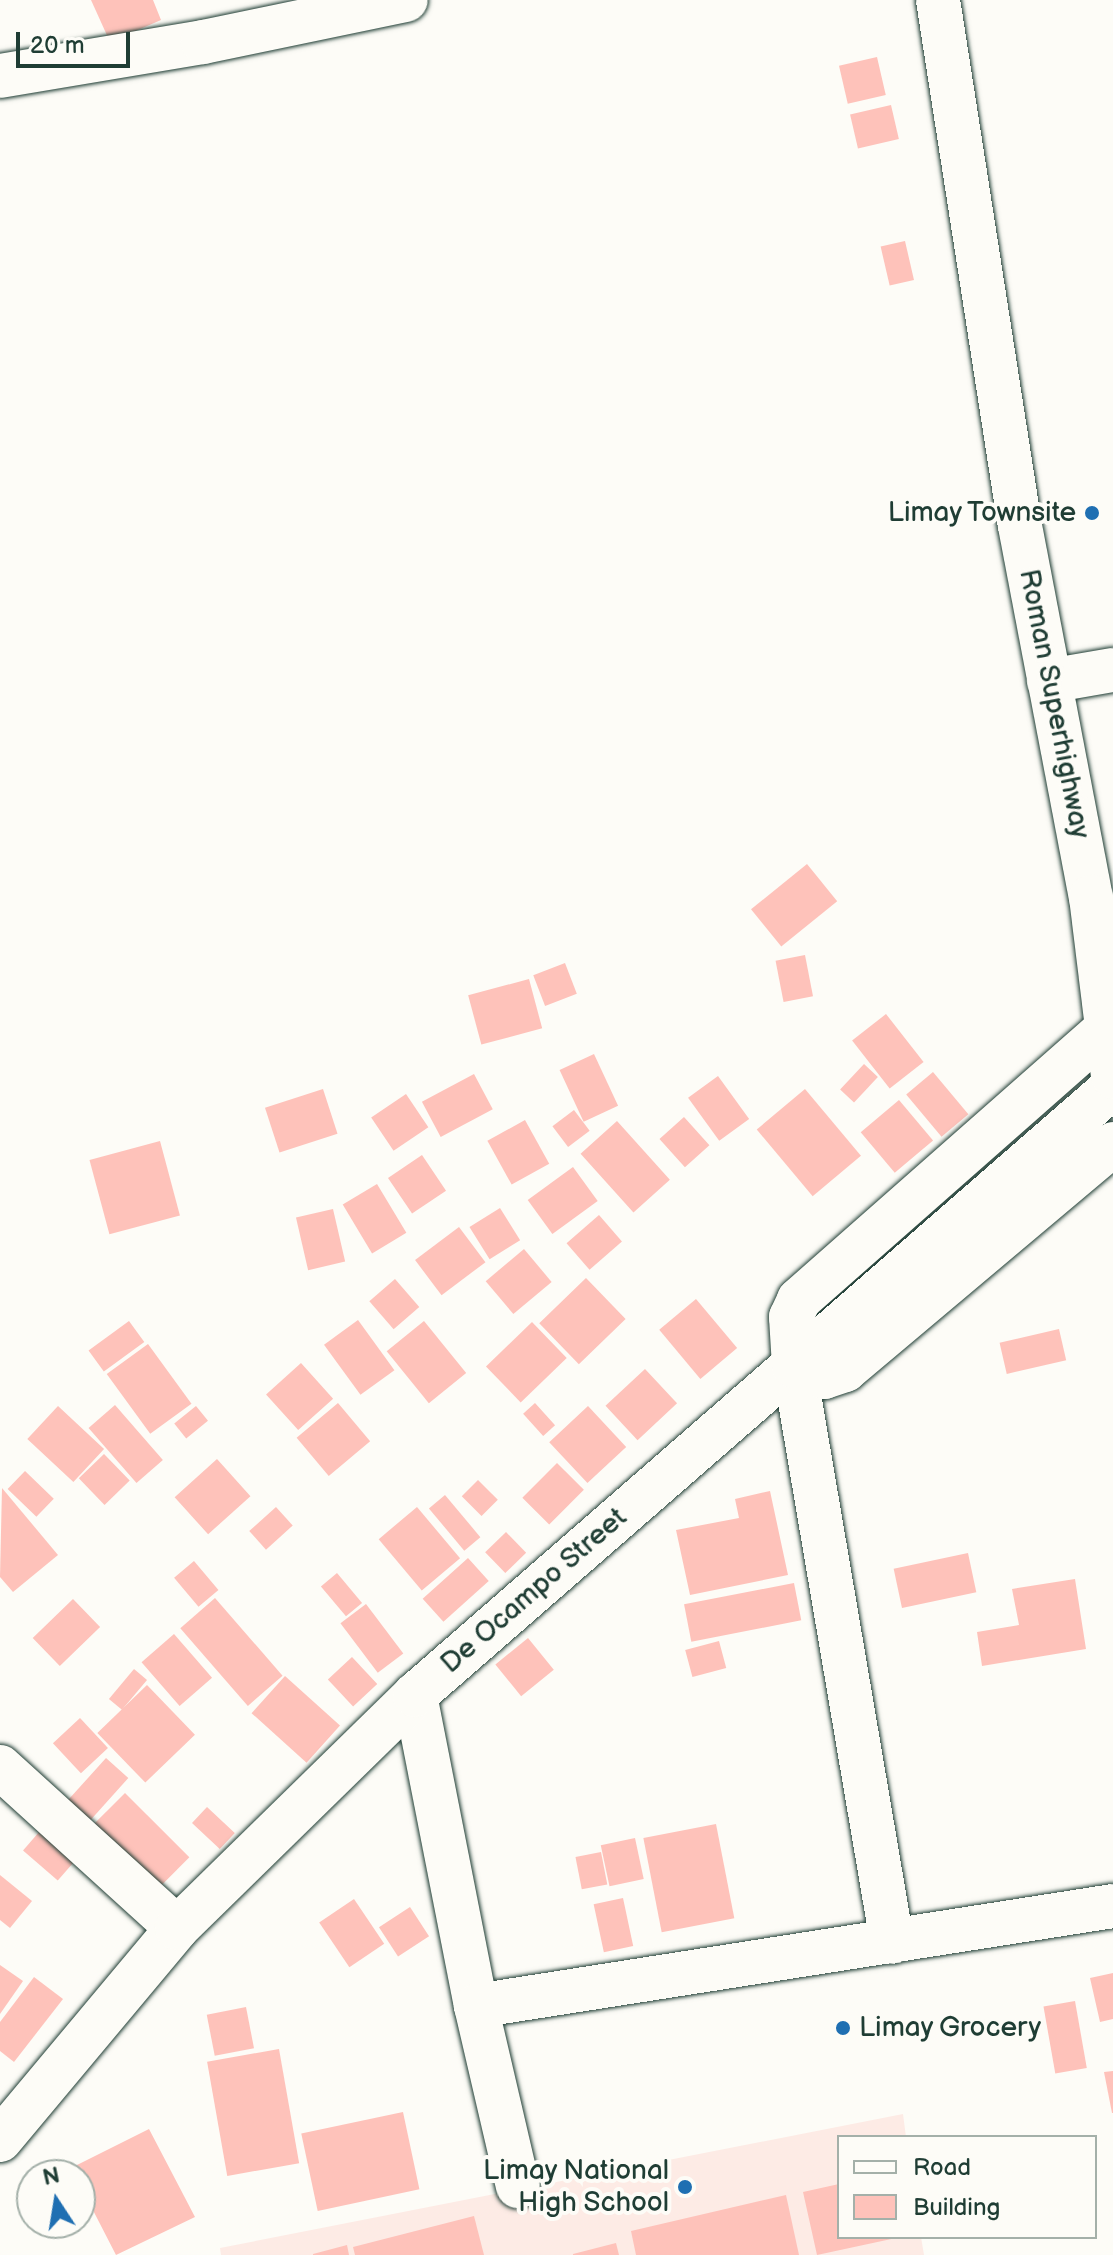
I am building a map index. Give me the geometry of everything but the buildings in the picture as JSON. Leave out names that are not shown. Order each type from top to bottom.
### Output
[{"type":"street","points":[[0,76],[203,42],[406,0]]},
{"type":"street","name":"Roman Superhighway","points":[[938,0],[1020,526],[1049,681],[1102,893],[1113,1077]]},
{"type":"street","points":[[1049,681],[1113,670]]},
{"type":"street","points":[[892,1942],[805,1356],[791,1317],[799,1300],[1108,1027]]},
{"type":"street","name":"De Ocampo Street","points":[[1,2137],[177,1928],[415,1695],[1113,1087]]},
{"type":"street","points":[[805,1356],[824,1377],[845,1370],[1113,1144]]},
{"type":"street","points":[[415,1695],[476,2006],[518,2186]]},
{"type":"street","points":[[0,1767],[177,1928]]},
{"type":"street","points":[[476,2006],[1113,1906]]},
{"type":"shaded area","name":"Limay National High School","points":[[903,2114],[906,2135],[837,2135],[837,2239],[921,2239],[924,2255],[221,2255],[220,2248]]},
{"type":"place","name":"Limay Townsite","points":[[1092,513]]},
{"type":"place","name":"Limay Grocery","points":[[843,2028]]},
{"type":"place","name":"Limay National High School","points":[[685,2187]]}]
